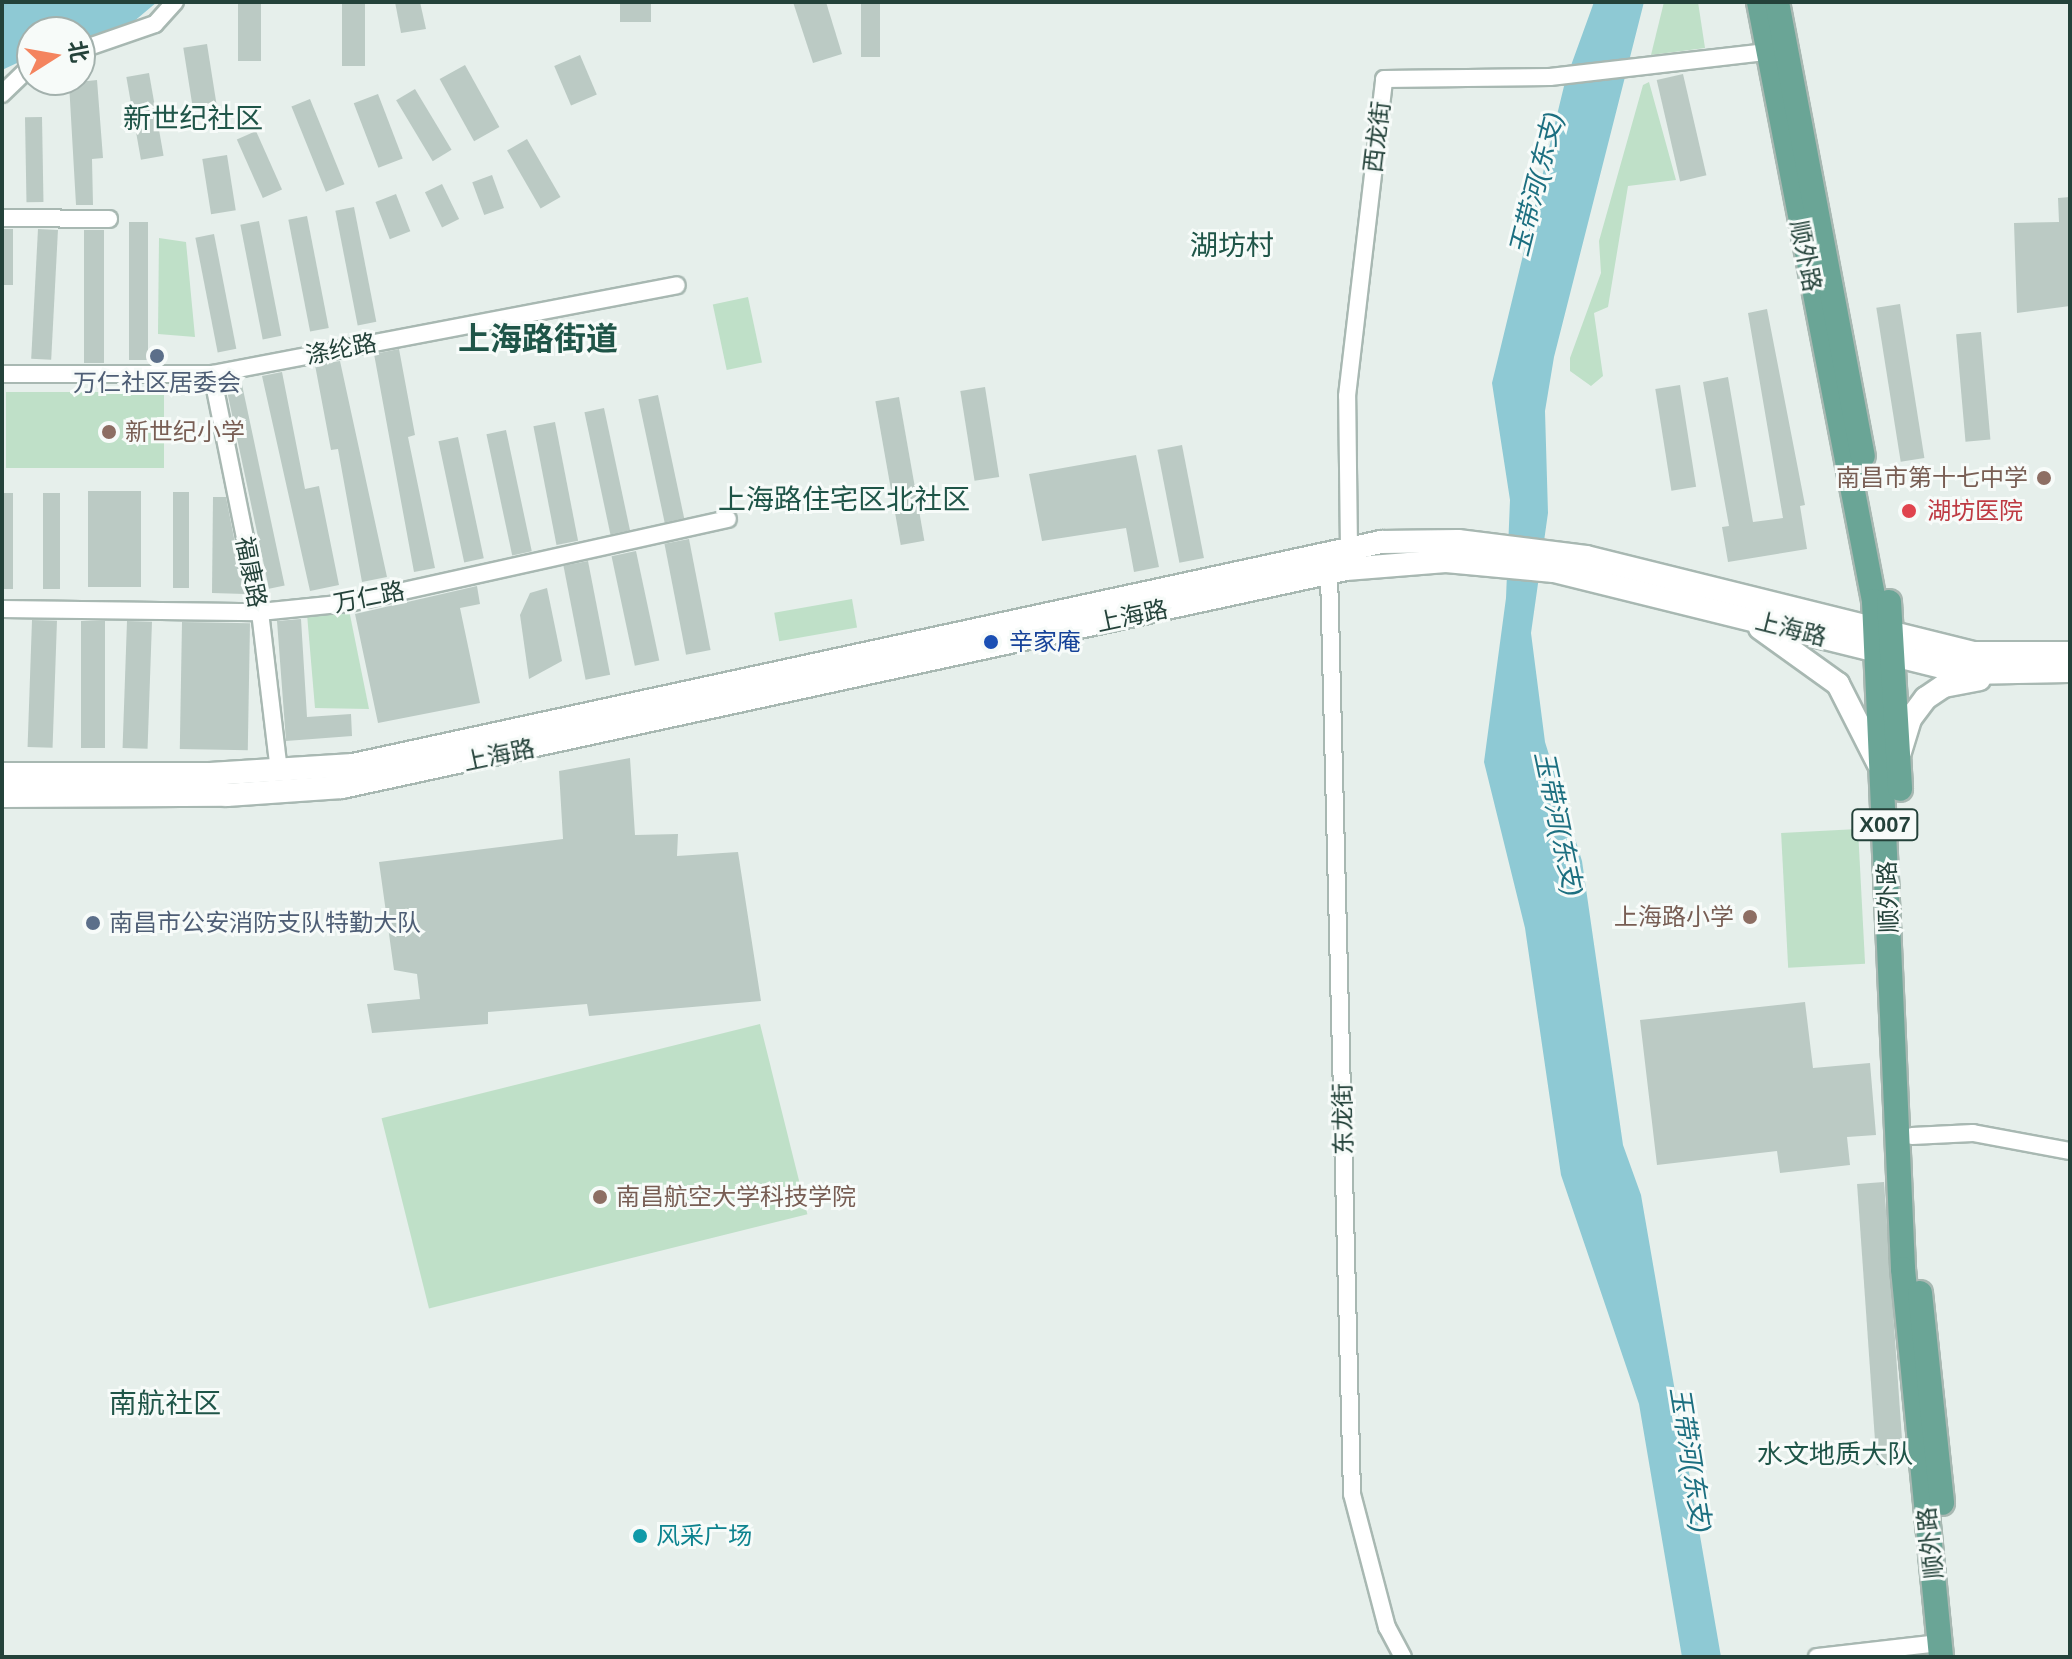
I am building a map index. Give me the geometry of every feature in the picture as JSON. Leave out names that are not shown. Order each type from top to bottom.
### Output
[{"type":"main road","name":"顺外路","points":[[1759,2],[1777,51],[1885,642],[1899,757],[1918,1276],[1946,1652]]},
{"type":"main road","name":"顺外路","points":[[1777,2],[1777,51]]},
{"type":"main road","name":"上海路","points":[[2,774],[279,772],[353,765],[1349,549],[1458,541],[1885,642],[2000,676],[2070,671]]},
{"type":"main road","name":"上海路","points":[[2,796],[227,795],[342,787],[1329,573],[1446,561],[1551,562],[1742,617],[1885,642],[1974,653],[2070,653]]},
{"type":"main road","points":[[1742,617],[1838,684],[1867,733],[1883,782]]},
{"type":"main road","name":"顺外路","points":[[1885,642],[1883,782],[1903,1269],[1946,1652]]},
{"type":"main road","points":[[1899,757],[1910,719],[1926,698],[1944,686],[2000,676]]},
{"type":"street","points":[[96,42],[132,25],[155,24],[175,2]]},
{"type":"street","name":"西龙街","points":[[1349,549],[1347,396],[1384,79],[1550,77],[1777,51]]},
{"type":"street","points":[[2,218],[109,219]]},
{"type":"street","name":"涤纶路","points":[[2,374],[212,374],[677,285]]},
{"type":"street","name":"福康路","points":[[212,374],[260,612],[279,772]]},
{"type":"street","name":"万仁路","points":[[2,609],[260,612],[349,603],[728,519]]},
{"type":"street","name":"东龙街","points":[[1329,573],[1352,1494],[1387,1627],[1403,1657]]},
{"type":"street","points":[[1912,1136],[1973,1133],[2070,1151]]},
{"type":"street","points":[[1817,1657],[1946,1652]]},
{"type":"green space","points":[[1664,2],[1698,2],[1705,48],[1651,55]]},
{"type":"green space","points":[[1649,82],[1676,180],[1628,186],[1608,307],[1594,313],[1603,376],[1591,386],[1570,371],[1570,358],[1601,273],[1599,241],[1643,85]]},
{"type":"green space","points":[[159,238],[186,242],[195,337],[158,334]]},
{"type":"green space","points":[[748,297],[762,363],[727,370],[713,304]]},
{"type":"green space","points":[[6,392],[164,392],[164,468],[6,468]]},
{"type":"green space","points":[[852,599],[857,628],[779,641],[774,613]]},
{"type":"green space","points":[[349,610],[369,709],[315,708],[307,614]]},
{"type":"green space","points":[[1858,829],[1865,964],[1788,968],[1781,833]]},
{"type":"green space","points":[[760,1024],[807,1214],[429,1309],[382,1118]]},
{"type":"water","points":[[2,2],[157,2],[126,28],[96,37],[96,16],[16,16],[16,63],[2,70]]},
{"type":"water","name":"玉带河(东支)","points":[[1594,2],[1644,2],[1554,357],[1545,411],[1548,513],[1531,633],[1545,742],[1582,861],[1623,1145],[1641,1195],[1721,1657],[1682,1657],[1639,1404],[1561,1175],[1525,928],[1484,762],[1506,598],[1510,500],[1492,383],[1565,82]]},
{"type":"building","points":[[238,2],[261,2],[261,61],[238,61]]},
{"type":"building","points":[[342,2],[365,2],[365,66],[342,66]]},
{"type":"building","points":[[395,2],[420,2],[426,29],[401,33]]},
{"type":"building","points":[[620,2],[651,2],[651,22],[620,22]]},
{"type":"building","points":[[793,2],[826,2],[842,54],[813,63]]},
{"type":"building","points":[[861,2],[880,2],[880,57],[861,57]]},
{"type":"building","points":[[207,44],[217,107],[193,111],[183,48]]},
{"type":"building","points":[[580,55],[597,95],[571,106],[554,66]]},
{"type":"building","points":[[465,65],[499,127],[474,141],[440,79]]},
{"type":"building","points":[[149,73],[164,156],[141,160],[126,77]]},
{"type":"building","points":[[1683,74],[1706,175],[1680,181],[1657,80]]},
{"type":"building","points":[[96,80],[103,158],[92,159],[93,205],[76,205],[70,96],[96,96]]},
{"type":"building","points":[[415,89],[452,150],[433,161],[396,100]]},
{"type":"building","points":[[378,94],[403,158],[378,168],[354,103]]},
{"type":"building","points":[[310,99],[344,184],[326,192],[291,106]]},
{"type":"building","points":[[25,117],[42,117],[43,202],[26,202]]},
{"type":"building","points":[[256,131],[282,189],[263,198],[237,140]]},
{"type":"building","points":[[527,139],[560,197],[541,209],[507,151]]},
{"type":"building","points":[[227,155],[236,210],[211,214],[202,159]]},
{"type":"building","points":[[492,175],[504,208],[484,215],[472,182]]},
{"type":"building","points":[[442,184],[459,219],[442,227],[425,192]]},
{"type":"building","points":[[396,194],[410,231],[390,239],[375,202]]},
{"type":"building","points":[[2070,197],[2070,306],[2017,313],[2014,223],[2059,222],[2058,198]]},
{"type":"building","points":[[354,207],[376,322],[358,325],[335,211]]},
{"type":"building","points":[[307,216],[329,328],[310,332],[288,220]]},
{"type":"building","points":[[259,221],[281,336],[263,339],[240,225]]},
{"type":"building","points":[[129,222],[148,222],[148,360],[129,360]]},
{"type":"building","points":[[2,229],[13,229],[13,285],[2,285]]},
{"type":"building","points":[[38,229],[58,230],[51,360],[31,359]]},
{"type":"building","points":[[84,230],[104,230],[104,363],[84,363]]},
{"type":"building","points":[[214,234],[236,349],[218,352],[195,238]]},
{"type":"building","points":[[1900,304],[1924,458],[1901,462],[1876,308]]},
{"type":"building","points":[[1767,309],[1805,505],[1800,506],[1807,549],[1728,562],[1722,527],[1729,526],[1703,382],[1728,377],[1753,522],[1783,518],[1748,313]]},
{"type":"building","points":[[1981,332],[1990,440],[1966,442],[1956,334]]},
{"type":"building","points":[[399,349],[415,435],[408,437],[435,568],[414,572],[374,354]]},
{"type":"building","points":[[340,361],[387,577],[362,582],[338,449],[331,450],[315,365]]},
{"type":"building","points":[[282,372],[305,489],[319,486],[339,585],[310,591],[262,376]]},
{"type":"building","points":[[241,380],[285,585],[269,589],[225,383]]},
{"type":"building","points":[[1680,385],[1696,487],[1671,491],[1655,389]]},
{"type":"building","points":[[985,387],[999,477],[975,481],[960,391]]},
{"type":"building","points":[[658,395],[684,518],[665,522],[638,399]]},
{"type":"building","points":[[899,397],[924,541],[901,545],[875,401]]},
{"type":"building","points":[[604,408],[630,530],[610,534],[584,412]]},
{"type":"building","points":[[555,422],[578,541],[556,545],[533,426]]},
{"type":"building","points":[[506,430],[532,551],[512,555],[486,434]]},
{"type":"building","points":[[458,437],[484,558],[464,562],[438,441]]},
{"type":"building","points":[[1182,445],[1204,558],[1179,563],[1157,450]]},
{"type":"building","points":[[1136,455],[1159,567],[1134,572],[1126,528],[1042,541],[1029,474]]},
{"type":"building","points":[[88,491],[141,491],[141,587],[88,587]]},
{"type":"building","points":[[173,492],[189,492],[189,588],[173,588]]},
{"type":"building","points":[[2,493],[13,493],[13,589],[2,589]]},
{"type":"building","points":[[43,493],[60,493],[60,589],[43,589]]},
{"type":"building","points":[[213,497],[226,497],[245,594],[212,593]]},
{"type":"building","points":[[689,539],[711,650],[686,655],[664,544]]},
{"type":"building","points":[[636,551],[659,661],[635,666],[612,556]]},
{"type":"building","points":[[588,561],[610,675],[586,680],[563,566]]},
{"type":"building","points":[[477,586],[480,604],[460,608],[480,703],[378,723],[355,614]]},
{"type":"building","points":[[547,588],[562,661],[529,679],[520,615],[530,593]]},
{"type":"building","points":[[301,619],[307,717],[351,714],[352,736],[286,741],[277,621]]},
{"type":"building","points":[[32,620],[57,621],[53,748],[28,747]]},
{"type":"building","points":[[81,621],[105,621],[105,748],[81,748]]},
{"type":"building","points":[[127,621],[152,622],[148,749],[123,748]]},
{"type":"building","points":[[182,622],[250,623],[248,750],[180,749]]},
{"type":"building","points":[[630,758],[635,835],[678,834],[677,856],[738,852],[761,1001],[589,1016],[587,1004],[488,1012],[488,1024],[372,1033],[367,1004],[420,999],[417,974],[394,970],[379,862],[563,839],[559,771]]},
{"type":"building","points":[[1805,1002],[1813,1068],[1870,1063],[1876,1135],[1847,1137],[1850,1165],[1780,1173],[1777,1151],[1657,1165],[1640,1020]]},
{"type":"building","points":[[1884,1182],[1904,1463],[1877,1465],[1857,1184]]},
{"type":"place","name":"万仁社区居委会","points":[[157,356]]},
{"type":"place","name":"新世纪小学","points":[[109,432]]},
{"type":"place","name":"南昌市第十七中学","points":[[2044,478]]},
{"type":"place","name":"湖坊医院","points":[[1909,511]]},
{"type":"place","name":"辛家庵","points":[[991,642]]},
{"type":"place","name":"上海路小学","points":[[1750,917]]},
{"type":"place","name":"南昌市公安消防支队特勤大队","points":[[93,923]]},
{"type":"place","name":"南昌航空大学科技学院","points":[[600,1197]]},
{"type":"place","name":"风采广场","points":[[640,1536]]},
{"type":"district","name":"新世纪社区","points":[[193,119]]},
{"type":"district","name":"湖坊村","points":[[1232,246]]},
{"type":"district","name":"上海路街道","points":[[538,339]]},
{"type":"district","name":"上海路住宅区北社区","points":[[844,500]]},
{"type":"district","name":"南航社区","points":[[165,1404]]},
{"type":"district","name":"水文地质大队","points":[[1835,1455]]}]
